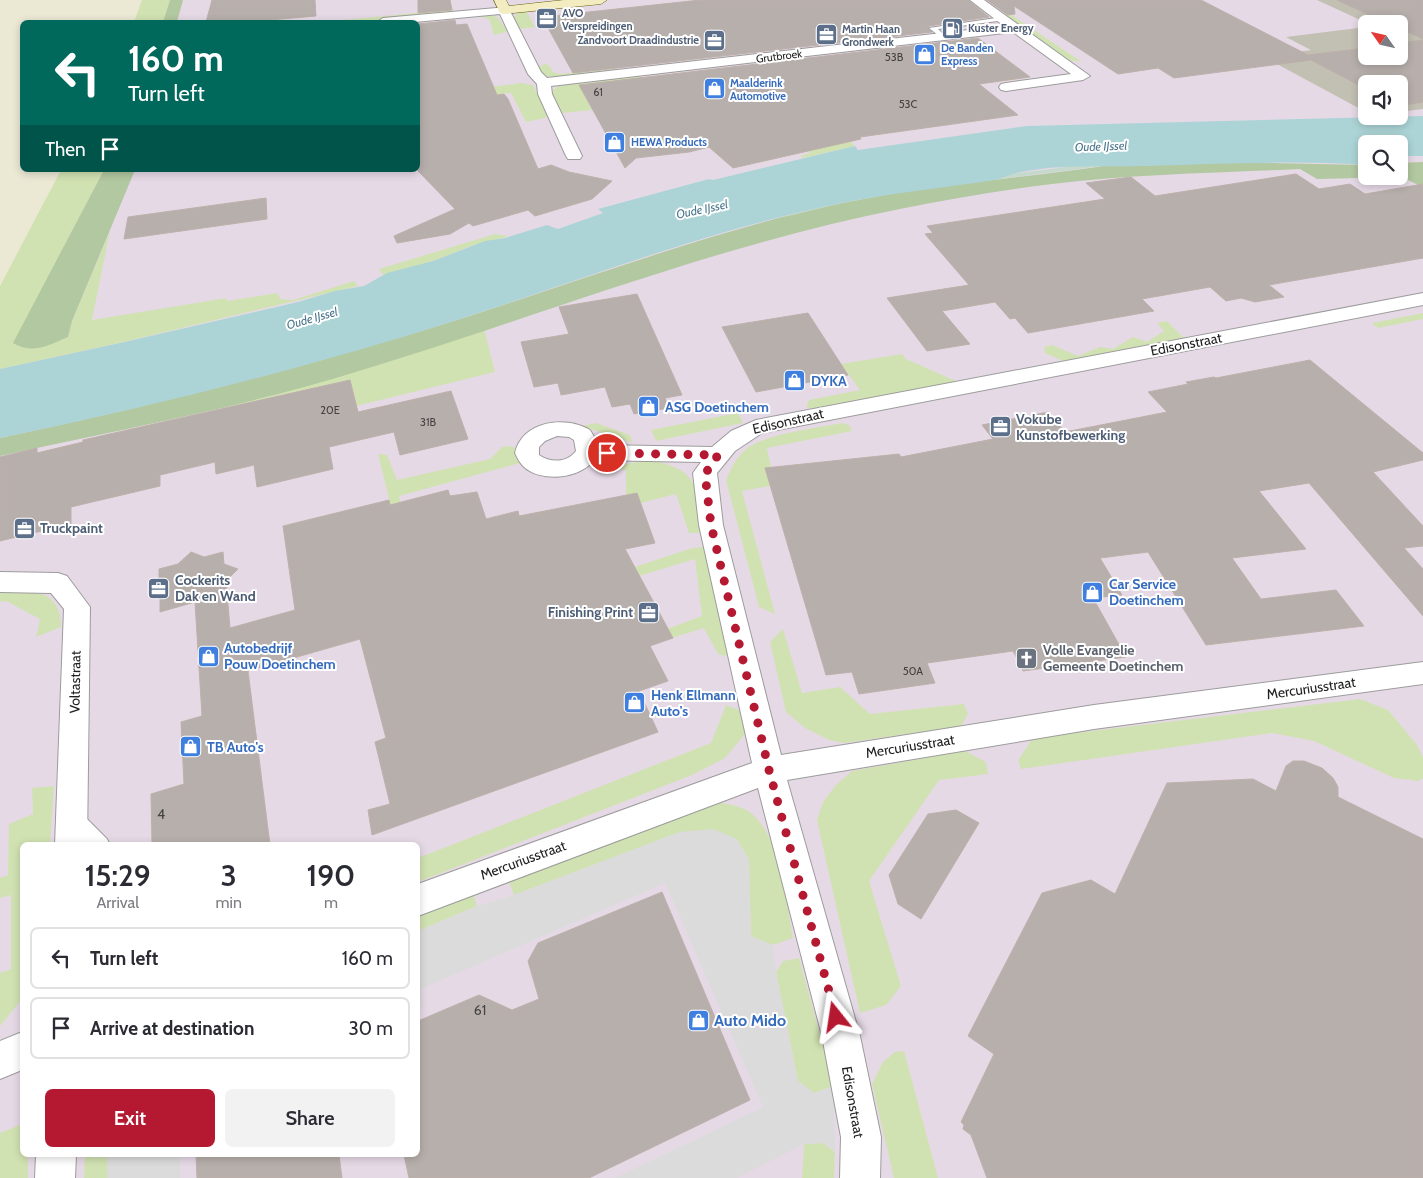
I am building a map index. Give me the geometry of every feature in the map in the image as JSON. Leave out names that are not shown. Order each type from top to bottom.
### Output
[{"type":"street","points":[[397,20],[502,5],[601,0]]},
{"type":"street","points":[[976,0],[1083,76],[1006,87]]},
{"type":"street","points":[[502,5],[535,74],[544,83],[545,94],[574,156]]},
{"type":"street","name":"Grutbroek","points":[[544,83],[1015,28]]},
{"type":"street","name":"Edisonstraat","points":[[860,1178],[861,1137],[841,1036],[769,770],[711,525],[705,474],[718,455],[735,437],[756,427],[1423,299]]},
{"type":"street","points":[[587,452],[718,455]]},
{"type":"street","name":"Voltastraat","points":[[0,582],[58,583],[77,607],[71,842]]},
{"type":"street","name":"Mercuriusstraat","points":[[420,899],[769,770],[1094,717],[1423,673]]},
{"type":"street","points":[[0,1060],[20,1052]]},
{"type":"street","points":[[55,1178],[56,1157]]},
{"type":"lane","points":[[943,36],[932,28],[1003,19]]},
{"type":"lane","points":[[72,815],[98,842]]},
{"type":"shaded area","points":[[0,0],[142,0],[135,20],[20,20],[20,172],[60,172],[0,286]]},
{"type":"shaded area","points":[[147,0],[1423,0],[1423,1178],[0,1178],[0,367],[78,172],[420,172],[420,20],[139,20]]},
{"type":"shaded area","points":[[1317,0],[1423,0],[1423,109],[1408,111],[1408,75],[1358,75],[1358,108],[1264,57],[1311,50],[1286,37],[1358,28],[1358,65],[1408,65],[1408,15],[1358,15],[1358,19]]},
{"type":"shaded area","points":[[713,829],[737,839],[749,859],[751,936],[773,945],[776,972],[798,1081],[814,1093],[834,1086],[835,1152],[823,1143],[804,1144],[737,1178],[615,1178],[763,1107],[665,883],[421,989],[423,1008],[420,1009],[420,930],[477,906],[514,895],[680,832]]},
{"type":"shaded area","points":[[107,1157],[180,1157],[180,1178],[107,1178]]},
{"type":"green space","points":[[142,0],[170,0],[164,20],[135,20]]},
{"type":"green space","points":[[170,0],[183,0],[178,20],[164,20]]},
{"type":"green space","points":[[455,9],[449,13],[383,20],[345,20]]},
{"type":"green space","points":[[521,11],[527,12],[535,27],[520,29],[513,17]]},
{"type":"green space","points":[[1007,12],[1082,62],[1067,60],[1003,15]]},
{"type":"green space","points":[[486,14],[497,17],[507,30],[506,32],[494,35],[489,19],[478,16]]},
{"type":"green space","points":[[549,65],[553,72],[559,74],[613,69],[614,71],[553,78],[541,74],[537,67]]},
{"type":"green space","points":[[638,75],[645,79],[646,85],[583,93],[592,110],[560,112],[551,93],[559,86],[570,82],[582,81],[592,83],[591,81]]},
{"type":"green space","points":[[521,83],[533,85],[548,115],[545,118],[526,122],[511,93],[420,104],[420,96]]},
{"type":"green space","points":[[848,139],[855,146],[803,158],[800,156],[810,153],[808,151]]},
{"type":"green space","points":[[1107,162],[1129,166],[1110,165],[907,191],[838,204],[780,218],[820,206],[936,183]]},
{"type":"green space","points":[[1224,162],[1358,165],[1358,178],[1317,179],[1300,169],[1145,176],[1052,184],[919,205],[824,226],[750,246],[308,386],[193,414],[0,456],[0,438],[173,399],[344,354],[457,320],[693,243],[788,216],[836,204],[904,191],[1110,165],[1137,166]]},
{"type":"green space","points":[[1423,162],[1423,184],[1418,185],[1408,180],[1408,163]]},
{"type":"green space","points":[[60,172],[103,172],[14,343],[68,337],[72,321],[110,231],[92,320],[226,298],[227,301],[278,293],[280,299],[293,300],[354,281],[358,286],[119,343],[0,369],[0,286]]},
{"type":"green space","points":[[103,172],[134,172],[72,321],[68,337],[41,348],[20,347],[13,343]]},
{"type":"green space","points":[[495,234],[509,236],[471,246],[433,261],[384,276],[379,269]]},
{"type":"green space","points":[[1423,313],[1423,319],[1378,328],[1372,323]]},
{"type":"green space","points":[[1167,321],[1187,341],[1065,362],[1045,353],[1044,347],[1052,345],[1078,356],[1100,347],[1113,349],[1133,337],[1147,342],[1164,331],[1157,323]]},
{"type":"green space","points":[[484,329],[495,372],[356,406],[349,380],[211,411],[308,385]]},
{"type":"green space","points":[[902,354],[906,359],[958,382],[817,410],[806,407],[809,400],[860,390],[841,364]]},
{"type":"green space","points":[[738,413],[743,423],[656,441],[651,430]]},
{"type":"green space","points":[[596,423],[630,435],[633,443],[582,426]]},
{"type":"green space","points":[[842,423],[849,425],[852,431],[767,448],[771,467],[765,468],[770,486],[742,491],[775,614],[759,607],[726,480],[739,457],[753,444],[791,432]]},
{"type":"green space","points":[[502,447],[516,448],[516,459],[520,463],[399,496],[424,592],[415,605],[378,454],[387,455],[397,480],[490,459]]},
{"type":"green space","points":[[649,460],[679,469],[693,483],[702,533],[689,533],[676,494],[641,503],[637,493],[626,495],[626,470],[608,469],[607,467]]},
{"type":"green space","points":[[705,547],[736,651],[725,656],[718,654],[704,628],[672,638],[667,629],[702,616],[695,559],[639,576],[635,567],[692,548]]},
{"type":"green space","points":[[7,590],[37,592],[45,595],[57,607],[61,627],[36,637],[40,619],[6,601],[0,602],[0,592]]},
{"type":"green space","points":[[783,629],[802,693],[840,687],[870,714],[964,704],[968,714],[961,726],[844,743],[829,740],[805,728],[786,712],[770,642]]},
{"type":"green space","points":[[1360,699],[1388,710],[1417,745],[1423,757],[1423,778],[1419,781],[1394,778],[1314,741],[1272,733],[1021,769],[1018,760],[1033,738]]},
{"type":"green space","points":[[726,705],[749,714],[745,734],[725,758],[692,775],[420,881],[420,857],[711,743]]},
{"type":"green space","points":[[965,751],[986,762],[988,774],[939,780],[869,881],[901,986],[886,1005],[860,1013],[817,820],[823,802],[836,785],[852,771]]},
{"type":"green space","points":[[54,786],[50,842],[20,842],[20,1001],[0,1026],[0,973],[11,969],[11,895],[0,898],[0,878],[8,875],[9,824],[33,814],[32,788]]},
{"type":"green space","points":[[708,802],[730,804],[746,810],[761,824],[776,853],[785,889],[793,938],[773,945],[751,937],[749,859],[680,832],[514,895],[507,877]]},
{"type":"green space","points":[[472,889],[477,906],[420,930],[420,911]]},
{"type":"green space","points":[[799,958],[834,1086],[814,1093],[798,1081],[776,972],[783,961]]},
{"type":"green space","points":[[904,1051],[938,1178],[894,1178],[872,1084],[883,1062],[895,1052]]},
{"type":"green space","points":[[20,1125],[20,1157],[28,1157],[28,1178],[0,1178],[0,1133]]},
{"type":"green space","points":[[823,1143],[835,1152],[834,1178],[802,1178],[804,1144]]},
{"type":"green space","points":[[85,1157],[107,1157],[107,1178],[84,1178]]},
{"type":"water","name":"Oude IJssel","points":[[1408,116],[1423,116],[1423,156],[1408,156],[1408,135],[1358,135],[1358,165],[1224,163],[1080,166],[1036,169],[994,180],[860,199],[792,214],[695,241],[401,338],[287,370],[115,413],[0,438],[0,369],[298,302],[335,291],[364,286],[387,273],[433,261],[485,241],[505,238],[547,225],[558,229],[603,213],[598,209],[709,179],[713,180],[855,146],[858,150],[1027,126],[1358,118],[1358,125],[1408,125]]},
{"type":"building","points":[[212,0],[315,0],[316,16],[270,20],[207,20]]},
{"type":"building","points":[[418,0],[450,0],[452,10],[418,13]]},
{"type":"building","points":[[700,0],[968,0],[989,17],[929,26],[927,28],[932,32],[573,73],[542,17]]},
{"type":"building","points":[[987,0],[1201,0],[1308,55],[1358,49],[1358,65],[1408,65],[1408,42],[1423,40],[1423,102],[1408,104],[1408,75],[1358,75],[1358,85],[1311,60],[1174,78],[1158,68],[1118,74],[1014,6],[1015,14],[1008,15]]},
{"type":"building","points":[[1337,0],[1423,0],[1423,39],[1408,32],[1408,15],[1370,15]]},
{"type":"building","points":[[455,20],[456,25],[467,24],[497,95],[504,94],[508,99],[538,169],[551,165],[569,172],[612,181],[592,199],[535,216],[528,210],[473,226],[469,223],[450,234],[397,243],[394,236],[455,209],[419,172],[420,24]]},
{"type":"building","points":[[978,38],[1030,77],[979,84],[1018,115],[860,137],[861,139],[733,168],[709,147],[689,152],[636,158],[625,168],[579,85]]},
{"type":"building","points":[[1296,174],[1319,189],[1350,184],[1365,194],[1423,184],[1423,258],[1269,285],[1284,297],[1255,302],[1241,298],[1226,301],[1210,287],[1142,299],[1154,311],[1028,333],[1015,318],[1010,319],[995,302],[942,311],[970,344],[927,351],[887,298],[969,285],[925,234],[933,233],[927,226],[1105,199],[1086,183],[1131,177],[1155,196]]},
{"type":"building","points":[[266,198],[267,219],[124,239],[128,217]]},
{"type":"building","points":[[637,294],[682,395],[665,398],[669,408],[634,414],[630,404],[612,407],[605,387],[561,395],[558,383],[534,387],[521,342],[569,334],[559,307]]},
{"type":"building","points":[[808,313],[848,375],[756,392],[722,327]]},
{"type":"building","points":[[1310,360],[1423,453],[1423,460],[1373,472],[1423,526],[1423,546],[1404,548],[1423,569],[1423,616],[1309,483],[1259,491],[1306,549],[1232,558],[1261,599],[1336,590],[1364,626],[1206,645],[1148,552],[1100,558],[1122,595],[1093,598],[1126,657],[1023,671],[1013,651],[927,663],[935,683],[859,694],[852,672],[826,675],[765,468],[899,454],[901,457],[993,439],[982,425],[1048,412],[1065,432],[1167,412],[1148,392],[1188,384],[1186,382]]},
{"type":"building","points":[[350,380],[358,412],[451,391],[468,439],[400,455],[394,432],[329,447],[333,469],[257,487],[254,465],[216,474],[215,462],[160,475],[160,486],[71,507],[71,524],[0,541],[0,457],[37,448],[37,453],[83,442],[83,440]]},
{"type":"building","points":[[448,490],[450,496],[477,492],[486,519],[518,511],[519,516],[637,493],[655,543],[625,549],[673,638],[650,646],[668,681],[639,691],[658,732],[372,835],[368,810],[390,804],[375,742],[386,738],[360,639],[248,671],[270,842],[152,842],[151,794],[184,784],[181,722],[202,716],[195,602],[160,612],[160,596],[149,592],[159,583],[159,569],[178,564],[191,552],[204,557],[223,552],[224,564],[238,569],[226,581],[230,628],[295,610],[283,526],[389,500],[390,505]]},
{"type":"building","points":[[1293,761],[1304,761],[1322,768],[1333,778],[1338,787],[1338,797],[1423,839],[1423,1178],[987,1178],[971,1135],[963,1129],[964,1125],[961,1122],[994,1054],[968,1036],[1042,893],[1091,880],[1115,894],[1167,783],[1253,779],[1276,791],[1286,766]]},
{"type":"building","points":[[956,810],[979,823],[921,919],[898,904],[889,875],[928,814]]},
{"type":"building","points":[[662,892],[750,1100],[589,1178],[409,1178],[404,1157],[420,1157],[420,1020],[479,995],[512,1010],[539,999],[528,961],[538,943]]},
{"type":"building","points":[[196,1157],[339,1157],[342,1178],[197,1178]]},
{"type":"place","name":"AVO Verspreidingen","points":[[546,19]]},
{"type":"place","name":"Kuster Energy","points":[[952,28]]},
{"type":"place","name":"Martin Haan Grondwerk","points":[[826,35]]},
{"type":"place","name":"Zandvoort Draadindustrie","points":[[715,40]]},
{"type":"place","name":"De Banden Express","points":[[925,54]]},
{"type":"place","name":"Maalderink Automotive","points":[[714,89]]},
{"type":"place","name":"HEWA Products","points":[[615,142]]},
{"type":"place","name":"DYKA","points":[[795,381]]},
{"type":"place","name":"ASG Doetinchem","points":[[649,407]]},
{"type":"place","name":"Vokube Kunstofbewerking","points":[[1000,427]]},
{"type":"place","name":"Truckpaint","points":[[24,528]]},
{"type":"place","name":"Cockerits Dak en Wand","points":[[159,588]]},
{"type":"place","name":"Car Service Doetinchem","points":[[1093,592]]},
{"type":"place","name":"Finishing Print","points":[[649,612]]},
{"type":"place","name":"Autobedrijf Pouw Doetinchem","points":[[208,656]]},
{"type":"place","name":"Volle Evangelie Gemeente Doetinchem","points":[[1027,658]]},
{"type":"place","name":"Henk Ellmann Auto's","points":[[635,703]]},
{"type":"place","name":"TB Auto's","points":[[191,747]]},
{"type":"place","name":"Auto Mido","points":[[698,1020]]},
{"type":"route","points":[[607,453],[718,455],[705,474],[711,525],[769,770],[836,1017]]}]
